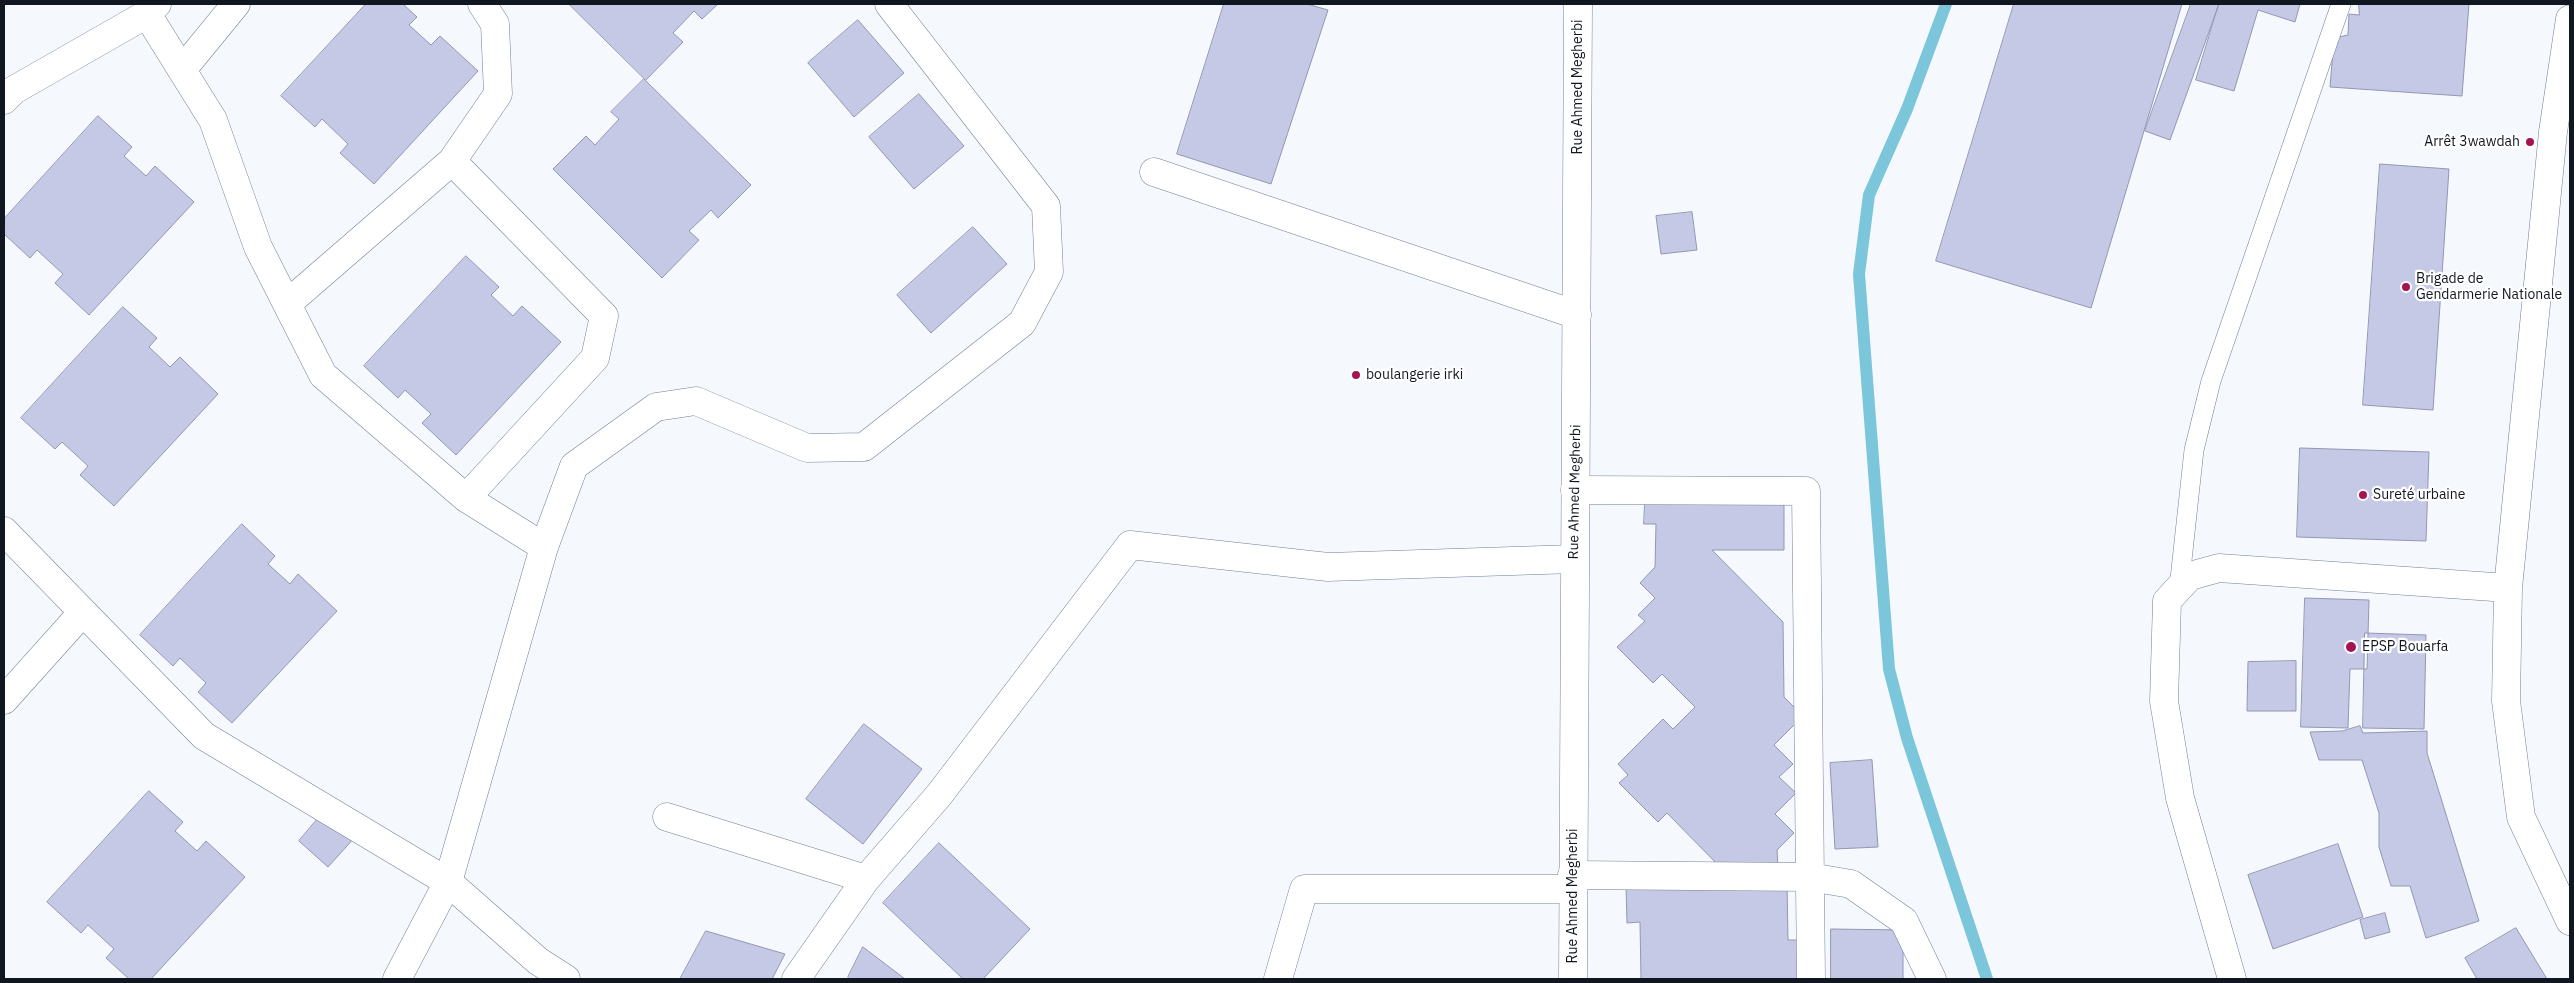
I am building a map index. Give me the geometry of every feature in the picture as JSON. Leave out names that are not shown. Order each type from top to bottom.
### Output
[{"type":"street","points":[[182,70],[236,4]]},
{"type":"street","points":[[288,303],[452,161],[498,94],[495,24],[482,4]]},
{"type":"street","points":[[397,979],[448,882],[544,547],[574,466],[656,406],[696,401],[807,448],[864,447],[1022,323],[1049,272],[1046,206],[889,4]]},
{"type":"street","name":"Rue Ahmed Megherbi","points":[[1573,979],[1578,4]]},
{"type":"street","points":[[4,100],[14,90],[152,9],[182,70],[213,120],[258,247],[323,375],[466,498],[544,547]]},
{"type":"street","points":[[2570,19],[2562,131],[2508,588],[2506,701],[2521,817],[2570,921]]},
{"type":"street","points":[[452,161],[604,316],[595,358],[466,498]]},
{"type":"street","points":[[1154,172],[1577,315]]},
{"type":"street","points":[[1575,490],[1806,491],[1811,979]]},
{"type":"street","points":[[4,531],[204,736],[448,882],[538,961],[566,979]]},
{"type":"street","points":[[796,979],[866,879],[939,795],[1130,545],[1328,567],[1574,559]]},
{"type":"street","points":[[2232,979],[2180,798],[2164,701],[2167,602],[2190,576],[2219,568],[2508,588]]},
{"type":"street","points":[[4,700],[83,612]]},
{"type":"street","points":[[667,817],[866,879]]},
{"type":"street","points":[[1278,979],[1304,889],[1810,877],[1851,884],[1904,921],[1932,979]]},
{"type":"lane","points":[[2179,588],[2194,450],[2211,381],[2341,4]]},
{"type":"building","points":[[366,4],[403,4],[417,17],[409,25],[431,45],[440,36],[478,71],[374,184],[340,153],[348,144],[322,119],[315,127],[281,96]]},
{"type":"building","points":[[569,4],[718,4],[702,19],[694,11],[673,33],[683,42],[646,80]]},
{"type":"building","points":[[1224,4],[1307,4],[1328,10],[1271,184],[1177,154]]},
{"type":"building","points":[[2014,4],[2182,4],[2091,308],[1936,261]]},
{"type":"building","points":[[2191,4],[2219,4],[2170,140],[2145,131]]},
{"type":"building","points":[[2219,4],[2300,4],[2295,22],[2258,10],[2234,91],[2196,80]]},
{"type":"building","points":[[2359,4],[2469,4],[2462,96],[2330,87],[2334,38],[2348,35],[2349,14],[2359,15]]},
{"type":"building","points":[[858,20],[904,73],[854,117],[808,63]]},
{"type":"building","points":[[644,79],[751,185],[718,218],[711,210],[689,231],[699,240],[662,278],[553,169],[586,136],[595,145],[619,119],[611,112]]},
{"type":"building","points":[[919,94],[964,146],[914,189],[869,137]]},
{"type":"building","points":[[98,116],[132,147],[124,156],[146,176],[155,166],[194,202],[89,315],[55,283],[63,274],[37,250],[30,258],[4,234],[4,219]]},
{"type":"building","name":"Brigade de Gendarmerie Nationale","points":[[2380,164],[2449,169],[2433,410],[2363,405]]},
{"type":"building","points":[[1692,212],[1697,250],[1661,254],[1656,216]]},
{"type":"building","points":[[973,227],[1007,264],[931,333],[897,295]]},
{"type":"building","points":[[466,256],[499,287],[491,295],[513,316],[522,306],[561,342],[456,455],[422,423],[431,414],[405,390],[398,398],[364,366]]},
{"type":"building","points":[[123,307],[157,338],[149,347],[170,367],[180,357],[218,394],[114,506],[80,475],[88,466],[62,442],[55,449],[21,418]]},
{"type":"building","name":"Sureté urbaine","points":[[2300,448],[2429,452],[2426,541],[2297,537]]},
{"type":"building","points":[[1645,503],[1784,504],[1784,550],[1712,550],[1783,622],[1784,697],[1803,716],[1774,745],[1793,764],[1779,777],[1796,793],[1775,814],[1794,833],[1777,850],[1778,867],[1722,869],[1667,813],[1658,822],[1619,783],[1628,775],[1618,764],[1663,719],[1673,729],[1695,707],[1662,674],[1653,683],[1617,647],[1645,621],[1638,615],[1655,598],[1640,583],[1655,567],[1656,524],[1644,524]]},
{"type":"building","points":[[242,524],[275,556],[268,564],[290,584],[298,574],[337,611],[232,723],[198,692],[206,683],[180,658],[173,666],[140,635]]},
{"type":"building","points":[[2305,598],[2369,600],[2367,669],[2350,669],[2348,728],[2301,727]]},
{"type":"building","points":[[2365,633],[2426,635],[2424,729],[2363,728]]},
{"type":"building","points":[[2296,661],[2296,711],[2247,711],[2248,662]]},
{"type":"building","points":[[864,724],[922,769],[863,844],[806,799]]},
{"type":"building","points":[[2360,726],[2363,733],[2427,731],[2427,753],[2479,921],[2426,938],[2410,886],[2391,886],[2379,847],[2379,813],[2362,760],[2319,760],[2310,732],[2342,731]]},
{"type":"building","points":[[1872,760],[1878,847],[1835,849],[1830,763]]},
{"type":"building","points":[[149,791],[183,822],[175,831],[197,851],[206,841],[245,877],[151,979],[129,979],[106,958],[114,949],[88,925],[81,933],[47,902]]},
{"type":"building","points":[[326,809],[356,836],[328,867],[299,841]]},
{"type":"building","points":[[939,843],[1030,929],[983,979],[963,979],[883,903]]},
{"type":"building","points":[[2338,844],[2363,917],[2273,949],[2248,875]]},
{"type":"building","points":[[1787,882],[1788,940],[1799,940],[1800,979],[1641,979],[1640,922],[1627,923],[1626,885]]},
{"type":"building","points":[[2385,913],[2390,932],[2365,939],[2360,920]]},
{"type":"building","points":[[2516,928],[2547,979],[2477,979],[2465,958]]},
{"type":"building","points":[[1831,929],[1903,930],[1903,979],[1831,979]]},
{"type":"building","points":[[706,931],[785,954],[772,979],[680,979]]},
{"type":"building","points":[[863,947],[905,979],[849,979],[848,977]]},
{"type":"waterway","points":[[1946,4],[1907,109],[1869,195],[1859,274],[1889,669],[1907,738],[1987,979]]},
{"type":"place","name":"Arrêt 3wawdah","points":[[2530,142]]},
{"type":"place","name":"Brigade de Gendarmerie Nationale","points":[[2406,287]]},
{"type":"place","name":"boulangerie irki","points":[[1356,375]]},
{"type":"place","name":"Sureté urbaine","points":[[2363,495]]},
{"type":"place","name":"EPSP Bouarfa","points":[[2351,647]]}]
